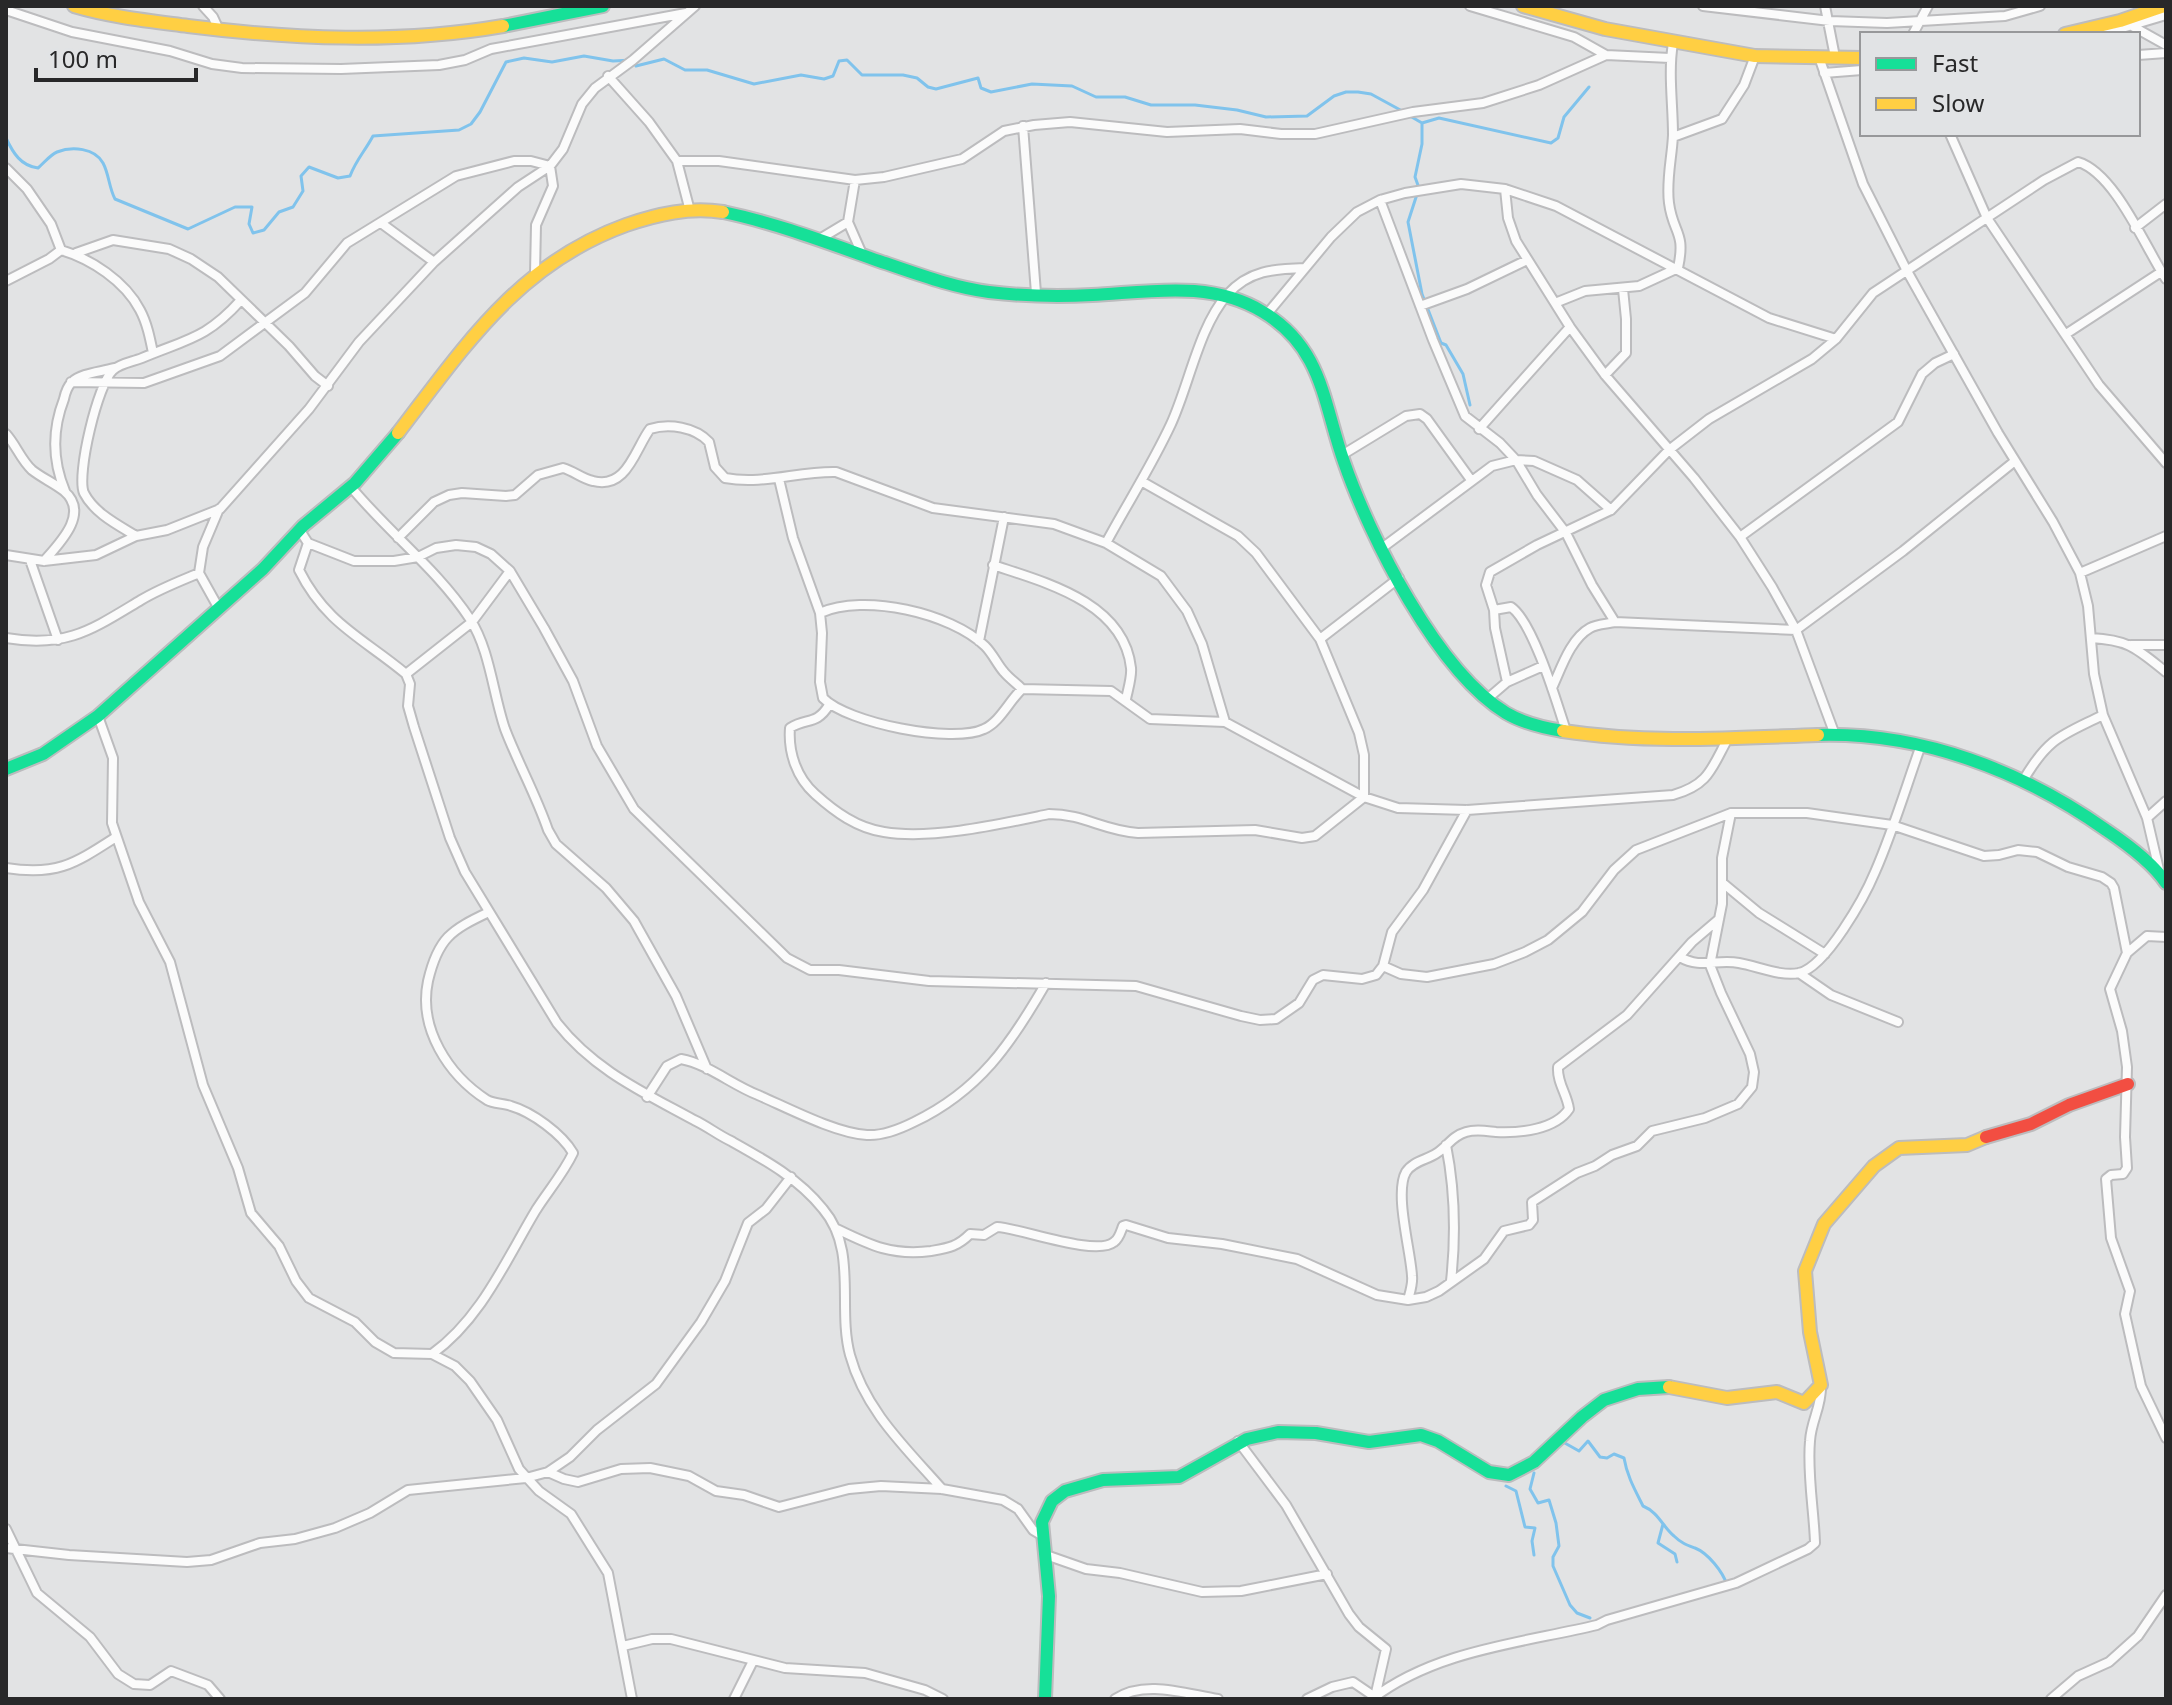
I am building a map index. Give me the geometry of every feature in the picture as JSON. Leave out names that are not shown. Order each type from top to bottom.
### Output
[{"type":"main road","points":[[74,6],[96,13],[219,31],[352,40],[443,33],[533,21],[603,6]]},
{"type":"main road","points":[[1523,6],[1605,29],[1755,56],[1860,58]]},
{"type":"main road","points":[[2077,32],[2126,24],[2164,6]]},
{"type":"main road","points":[[6,769],[23,765],[98,716],[266,566],[299,529],[351,487],[391,445],[439,378],[500,304],[535,273],[608,230],[655,216],[707,210],[757,221],[862,254],[952,287],[995,293],[1081,296],[1191,288],[1227,294],[1267,314],[1300,344],[1330,400],[1342,455],[1360,508],[1399,578],[1460,674],[1486,700],[1524,722],[1566,731],[1727,740],[1835,735],[1921,745],[1981,761],[2024,779],[2109,831],[2163,879]]},
{"type":"main road","points":[[1045,1699],[1048,1584],[1044,1515],[1048,1504],[1057,1495],[1066,1490],[1121,1478],[1179,1477],[1238,1441],[1285,1430],[1364,1442],[1378,1442],[1409,1434],[1424,1435],[1439,1441],[1487,1472],[1511,1475],[1564,1436],[1594,1407],[1615,1396],[1671,1387],[1734,1398],[1773,1392],[1796,1403],[1804,1403],[1821,1385],[1810,1332],[1805,1271],[1824,1224],[1874,1166],[1899,1148],[1967,1145],[2031,1124],[2086,1098],[2128,1084]]},
{"type":"street","points":[[203,6],[213,17],[219,31]]},
{"type":"street","points":[[218,607],[199,573],[203,547],[220,509],[328,386],[359,342],[434,262],[518,187],[550,166],[563,149],[582,104],[608,76],[633,60],[695,6]]},
{"type":"street","points":[[1470,6],[1563,33],[1606,55],[1670,58]]},
{"type":"street","points":[[1703,6],[1830,21],[1921,21],[2005,16],[2040,6]]},
{"type":"street","points":[[1825,6],[1835,57]]},
{"type":"street","points":[[1914,32],[1928,6]]},
{"type":"street","points":[[6,10],[72,32],[170,51],[212,64],[302,69],[439,65],[465,60],[491,49],[687,13]]},
{"type":"street","points":[[2107,32],[2166,15]]},
{"type":"street","points":[[2126,24],[2166,45]]},
{"type":"street","points":[[1673,43],[1670,58],[1673,137],[1668,180],[1669,203],[1682,242],[1678,268]]},
{"type":"street","points":[[2140,55],[2166,53]]},
{"type":"street","points":[[677,161],[719,161],[855,180],[884,177],[962,159],[1004,131],[1023,126],[1070,122],[1167,132],[1240,129],[1315,134],[1413,112],[1462,108],[1491,101],[1539,85],[1606,55]]},
{"type":"street","points":[[1673,137],[1722,119],[1744,85],[1755,56]]},
{"type":"street","points":[[1819,57],[1863,184],[1907,271],[2080,573],[2088,606],[2094,674],[2103,715],[2147,818],[2163,879]]},
{"type":"street","points":[[1824,73],[1860,70]]},
{"type":"street","points":[[608,76],[649,122],[677,161],[690,211]]},
{"type":"street","points":[[1023,126],[1036,293]]},
{"type":"street","points":[[1951,136],[1987,218],[2099,385],[2166,463]]},
{"type":"street","points":[[71,382],[104,385],[144,383],[220,356],[305,293],[347,243],[456,176],[514,161],[550,166]]},
{"type":"street","points":[[1507,682],[1494,610],[1486,585],[1490,572],[1537,545],[1611,510],[1669,450],[1709,419],[1812,359],[1836,339],[1873,293],[2044,180],[2078,162],[2096,171],[2114,192],[2164,275],[2066,334]]},
{"type":"street","points":[[535,273],[536,225],[553,186],[550,166]]},
{"type":"street","points":[[6,168],[27,189],[51,224],[61,250]]},
{"type":"street","points":[[855,180],[848,222],[862,254]]},
{"type":"street","points":[[1267,314],[1331,237],[1357,212],[1380,200],[1405,193],[1461,184],[1505,189],[1587,220],[1769,318],[1836,339]]},
{"type":"street","points":[[1505,189],[1508,218],[1516,241],[1570,327],[1605,375],[1740,537],[1796,630],[1835,735]]},
{"type":"street","points":[[1380,200],[1457,402],[1465,416],[1500,443],[1516,460],[1537,495],[1566,533],[1615,622]]},
{"type":"street","points":[[2135,228],[2166,204]]},
{"type":"street","points":[[817,240],[848,222]]},
{"type":"street","points":[[381,223],[434,262]]},
{"type":"street","points":[[76,253],[113,240],[169,249],[191,259],[218,277],[262,324],[289,346],[328,386]]},
{"type":"street","points":[[6,281],[61,250],[76,253],[116,281],[131,296],[145,321],[153,353]]},
{"type":"street","points":[[1420,306],[1467,289],[1527,260]]},
{"type":"street","points":[[1106,543],[1182,398],[1214,313],[1227,294],[1255,273],[1305,268]]},
{"type":"street","points":[[1555,303],[1585,291],[1623,289],[1652,282],[1678,268]]},
{"type":"street","points":[[1605,375],[1626,353],[1623,289]]},
{"type":"street","points":[[65,492],[59,478],[54,446],[60,410],[71,382],[192,339],[212,329],[241,300]]},
{"type":"street","points":[[1479,429],[1570,327]]},
{"type":"street","points":[[1740,537],[1898,422],[1922,374],[1935,363],[1954,354]]},
{"type":"street","points":[[114,368],[96,407],[81,480],[84,492],[94,506],[136,536]]},
{"type":"street","points":[[1342,455],[1406,416],[1420,414],[1427,419],[1471,480]]},
{"type":"street","points":[[398,538],[434,502],[449,495],[515,495],[538,475],[563,468],[597,483],[609,481],[629,468],[650,429],[688,428],[705,437],[713,447],[715,467],[725,478],[764,481],[836,472],[933,508],[1054,524],[1106,543],[1161,576],[1187,611],[1206,657],[1225,722]]},
{"type":"street","points":[[6,434],[27,465],[73,501],[71,526],[44,561]]},
{"type":"street","points":[[1382,548],[1492,466],[1516,460],[1534,461],[1577,480],[1611,510]]},
{"type":"street","points":[[1552,688],[1579,637],[1590,627],[1615,622],[1796,630],[1903,551],[2015,461]]},
{"type":"street","points":[[779,479],[793,538],[820,613],[820,682],[823,698],[829,705],[884,724],[950,734],[983,730],[995,722],[1009,701],[1022,689],[1111,691],[1150,719],[1225,722],[1364,797],[1398,808],[1467,810],[1673,795],[1694,789],[1708,776],[1727,740]]},
{"type":"street","points":[[829,705],[817,720],[790,728],[798,775],[843,817],[883,832],[928,833],[1049,814],[1068,814],[1119,832],[1255,830],[1302,838],[1328,829],[1364,797],[1364,755],[1359,733],[1320,639],[1256,553],[1238,536],[1141,481]]},
{"type":"street","points":[[351,487],[418,557],[472,622],[504,726],[548,830],[563,851],[606,888],[634,921],[676,996],[707,1069]]},
{"type":"street","points":[[6,555],[44,561],[96,555],[136,536],[167,530],[220,509]]},
{"type":"street","points":[[979,641],[1004,517]]},
{"type":"street","points":[[299,529],[308,543],[354,561],[394,561],[456,545],[476,547],[491,554],[510,571],[573,681],[597,746],[634,809],[787,958],[810,970],[839,970],[929,981],[1136,986],[1260,1020],[1276,1019],[1299,1003],[1313,980],[1323,975],[1362,979],[1376,975],[1383,966],[1392,932],[1423,890],[1467,810]]},
{"type":"street","points":[[2080,573],[2166,536]]},
{"type":"street","points":[[308,543],[299,570],[315,599],[342,627],[406,674],[410,684],[408,706],[450,838],[465,872],[543,1002],[573,1043],[612,1075],[791,1177],[827,1213],[842,1247],[846,1272],[843,1299],[850,1357],[861,1383],[890,1432],[942,1489]]},
{"type":"street","points":[[30,560],[58,640]]},
{"type":"street","points":[[993,565],[1056,587],[1085,602],[1109,621],[1123,642],[1131,669],[1126,699]]},
{"type":"street","points":[[406,674],[472,622],[510,571]]},
{"type":"street","points":[[6,638],[58,640],[82,634],[142,599],[199,573]]},
{"type":"street","points":[[1320,639],[1399,578]]},
{"type":"street","points":[[820,613],[848,604],[925,615],[979,641],[1022,689]]},
{"type":"street","points":[[1494,610],[1511,607],[1520,614],[1552,688],[1566,731]]},
{"type":"street","points":[[2091,638],[2117,639],[2131,645],[2166,672]]},
{"type":"street","points":[[2131,645],[2166,645]]},
{"type":"street","points":[[1486,700],[1507,682],[1543,666]]},
{"type":"street","points":[[2024,779],[2040,753],[2056,738],[2103,715]]},
{"type":"street","points":[[98,716],[113,758],[114,784],[110,811],[116,837],[139,902],[170,962],[201,1077],[238,1168],[251,1213],[279,1246],[296,1281],[309,1298],[355,1322],[375,1342],[394,1353],[432,1354],[455,1366],[470,1381],[497,1420],[513,1460],[526,1478],[571,1514],[599,1558],[613,1590],[632,1699]]},
{"type":"street","points":[[1799,973],[1825,954],[1875,873],[1921,745]]},
{"type":"street","points":[[2147,818],[2166,801]]},
{"type":"street","points":[[1383,966],[1401,974],[1427,977],[1494,964],[1525,952],[1548,940],[1582,912],[1614,870],[1636,850],[1731,813],[1807,813],[1892,825],[1984,856],[2018,850],[2037,852],[2068,867],[2106,879],[2114,888],[2127,953]]},
{"type":"street","points":[[835,1228],[877,1248],[910,1254],[956,1247],[970,1234],[984,1235],[997,1227],[1055,1241],[1109,1245],[1126,1225],[1168,1238],[1222,1244],[1297,1259],[1377,1295],[1408,1300],[1426,1297],[1484,1259],[1504,1231],[1529,1225],[1533,1220],[1532,1202],[1554,1186],[1642,1143],[1652,1131],[1726,1110],[1747,1097],[1754,1080],[1750,1054],[1710,965],[1724,884],[1723,848],[1731,813]]},
{"type":"street","points":[[6,868],[46,872],[80,859],[116,837]]},
{"type":"street","points":[[1724,884],[1759,913],[1825,954]]},
{"type":"street","points":[[432,1354],[446,1344],[482,1303],[573,1153],[563,1140],[525,1111],[489,1102],[470,1086],[439,1049],[431,1030],[426,1010],[427,986],[438,949],[445,937],[489,912]]},
{"type":"street","points":[[1408,1300],[1412,1272],[1406,1247],[1403,1184],[1406,1172],[1464,1132],[1518,1131],[1553,1124],[1563,1118],[1569,1109],[1559,1082],[1558,1067],[1627,1015],[1692,942],[1719,919]]},
{"type":"street","points":[[2166,937],[2147,936],[2127,953],[2111,984],[2110,995],[2122,1031],[2128,1084],[2125,1124],[2127,1168],[2123,1174],[2111,1175],[2106,1179],[2111,1238],[2130,1291],[2125,1314],[2141,1386],[2166,1438]]},
{"type":"street","points":[[1680,957],[1699,965],[1729,962],[1799,973],[1831,995],[1898,1022]]},
{"type":"street","points":[[647,1097],[667,1066],[674,1061],[689,1061],[750,1092],[831,1125],[867,1135],[886,1133],[929,1115],[983,1074],[1007,1047],[1046,983]]},
{"type":"street","points":[[1446,1145],[1453,1179],[1451,1281]]},
{"type":"street","points":[[11,1549],[187,1562],[211,1560],[260,1543],[295,1539],[335,1528],[370,1513],[408,1490],[526,1478],[548,1472],[656,1384],[701,1322],[725,1281],[748,1223],[766,1209],[791,1177]]},
{"type":"street","points":[[1374,1698],[1413,1674],[1457,1658],[1509,1643],[1597,1625],[1684,1600],[1736,1583],[1808,1549],[1815,1543],[1809,1445],[1821,1385]]},
{"type":"street","points":[[1238,1441],[1286,1505],[1359,1627],[1386,1649],[1374,1698]]},
{"type":"street","points":[[548,1472],[578,1482],[621,1469],[650,1468],[689,1476],[716,1491],[758,1499],[779,1507],[849,1489],[881,1486],[942,1489],[1003,1500],[1018,1509],[1033,1530],[1043,1536]]},
{"type":"street","points":[[6,1529],[11,1549],[37,1593],[90,1637],[127,1682],[150,1685],[171,1671],[208,1685],[220,1699]]},
{"type":"street","points":[[1046,1555],[1086,1569],[1120,1573],[1202,1592],[1241,1591],[1327,1574]]},
{"type":"street","points":[[2051,1699],[2078,1676],[2109,1662],[2138,1636],[2166,1595]]},
{"type":"street","points":[[623,1646],[652,1639],[671,1639],[785,1668],[865,1673],[925,1690],[943,1699]]},
{"type":"street","points":[[734,1699],[753,1661]]},
{"type":"street","points":[[1307,1699],[1332,1687],[1353,1682],[1374,1698]]},
{"type":"street","points":[[1115,1699],[1125,1693],[1156,1688],[1218,1699]]},
{"type":"waterway","points":[[6,138],[18,158],[38,168],[63,150],[76,149],[95,154],[105,167],[115,199],[188,229],[235,207],[252,207],[249,224],[253,233],[264,230],[279,212],[293,207],[303,191],[301,176],[309,167],[338,178],[350,176],[373,136],[459,130],[471,124],[506,62],[524,58],[552,62],[584,56],[613,61],[633,60],[636,66],[664,59],[685,70],[707,70],[754,84],[801,75],[824,79],[833,76],[839,61],[847,60],[862,75],[903,75],[917,78],[936,89],[978,78],[981,88],[991,92],[1032,84],[1072,86],[1096,97],[1125,97],[1151,105],[1195,105],[1266,117],[1307,116],[1334,96],[1358,92],[1371,94],[1404,112]]},
{"type":"waterway","points":[[6,65],[6,92]]},
{"type":"waterway","points":[[1410,116],[1422,123],[1439,118],[1551,143],[1558,138],[1564,117],[1589,87]]},
{"type":"waterway","points":[[1422,123],[1422,144],[1415,177],[1419,188],[1408,222],[1422,294],[1441,343],[1446,345],[1463,374],[1470,405]]},
{"type":"waterway","points":[[1563,1442],[1579,1451],[1588,1441],[1600,1457],[1607,1458],[1614,1454],[1624,1458],[1643,1506],[1653,1512],[1679,1540],[1710,1558],[1727,1585]]},
{"type":"waterway","points":[[1534,1473],[1530,1489],[1538,1503],[1549,1500],[1556,1523],[1559,1546],[1553,1557],[1553,1566],[1570,1605],[1577,1613],[1590,1618]]},
{"type":"waterway","points":[[1506,1486],[1516,1491],[1525,1527],[1535,1528],[1532,1541],[1534,1555]]},
{"type":"waterway","points":[[1663,1524],[1658,1543],[1675,1554],[1677,1562]]},
{"type":"traffic: fast","points":[[503,26],[603,6]]},
{"type":"traffic: fast","points":[[723,212],[975,290],[1053,296],[1180,290],[1222,295],[1263,312],[1283,326],[1309,360],[1325,398],[1344,462],[1371,527],[1388,563],[1431,635],[1455,667],[1480,693],[1506,713],[1534,725],[1563,731]]},
{"type":"traffic: fast","points":[[6,769],[43,754],[98,716],[263,569],[303,526],[355,483],[398,433]]},
{"type":"traffic: fast","points":[[1818,735],[1895,740],[1933,748],[2006,773],[2074,809],[2114,835],[2131,847],[2166,883]]},
{"type":"traffic: fast","points":[[1045,1699],[1049,1596],[1042,1522],[1052,1501],[1065,1491],[1103,1480],[1179,1477],[1247,1439],[1278,1432],[1316,1433],[1369,1442],[1421,1435],[1438,1441],[1489,1472],[1509,1475],[1534,1462],[1604,1400],[1638,1389],[1669,1387]]},
{"type":"traffic: slow","points":[[74,6],[159,22],[346,38],[425,35],[503,26]]},
{"type":"traffic: slow","points":[[1523,6],[1605,29],[1755,56],[1860,58]]},
{"type":"traffic: slow","points":[[2073,32],[2164,6]]},
{"type":"traffic: slow","points":[[398,433],[471,339],[524,285],[554,262],[588,242],[638,221],[686,211],[723,212]]},
{"type":"traffic: slow","points":[[1563,731],[1659,739],[1818,735]]},
{"type":"traffic: slow","points":[[1669,1387],[1727,1398],[1777,1392],[1804,1403],[1821,1385],[1810,1332],[1805,1271],[1824,1224],[1874,1166],[1899,1148],[1967,1145],[1986,1137]]},
{"type":"traffic: jam","points":[[1986,1137],[2031,1124],[2069,1105],[2128,1084]]}]
